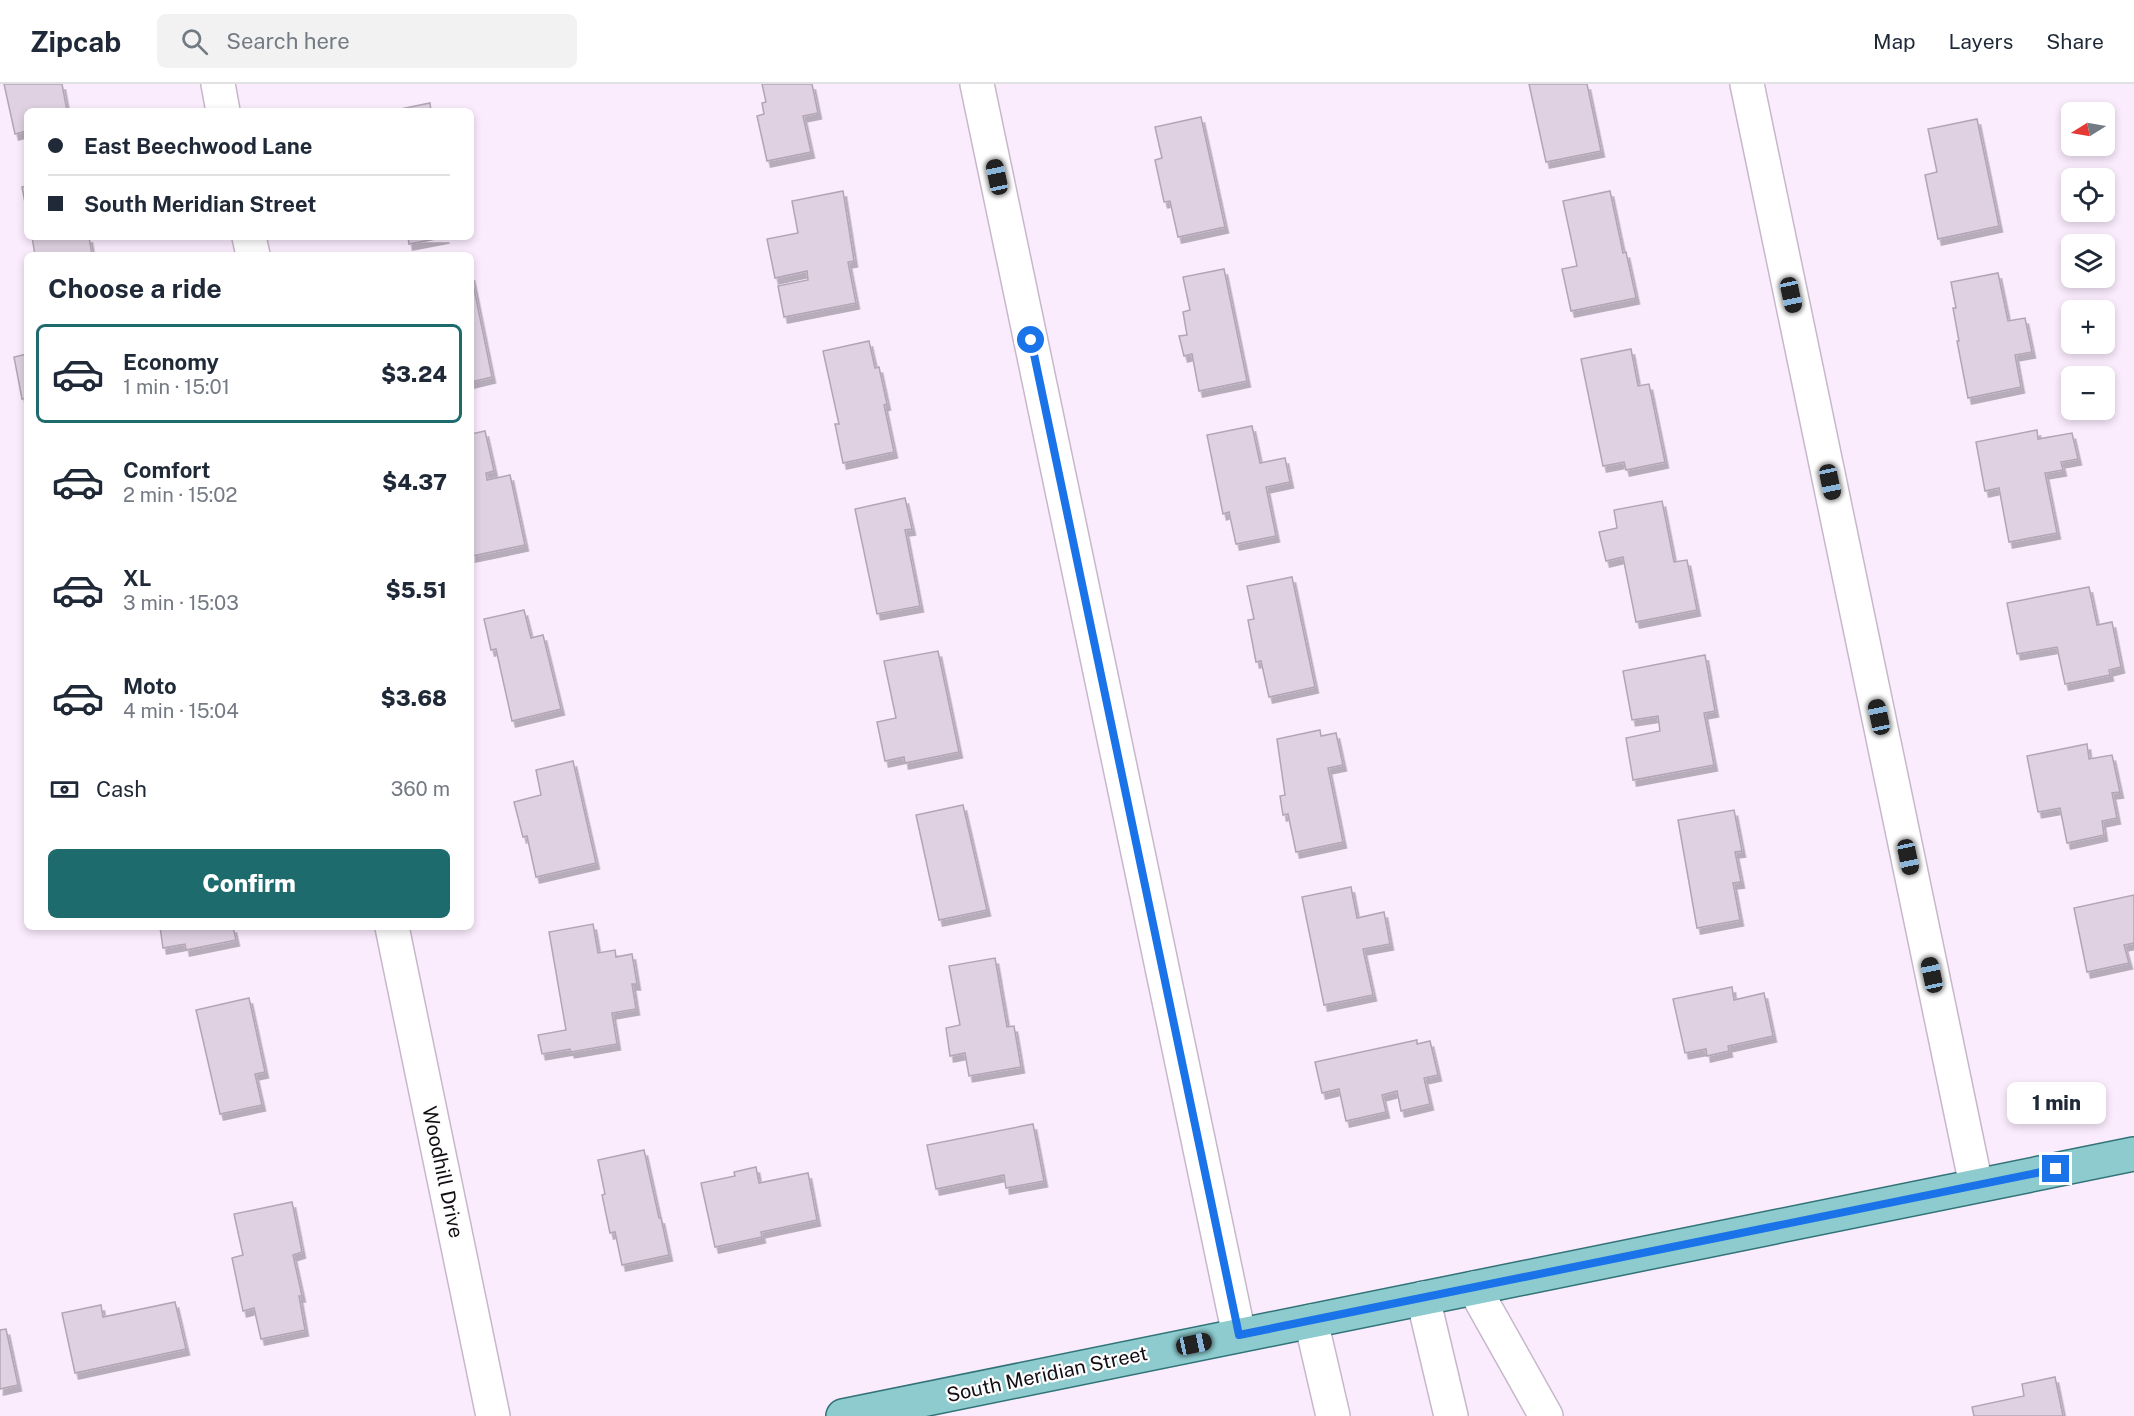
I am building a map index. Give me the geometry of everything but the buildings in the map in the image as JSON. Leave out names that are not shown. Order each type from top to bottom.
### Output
[{"type":"main road","name":"South Meridian Street","points":[[843,1416],[2134,1154]]},
{"type":"street","points":[[218,84],[222,108]]},
{"type":"street","points":[[977,84],[1239,1335]]},
{"type":"street","points":[[1747,84],[1976,1185]]},
{"type":"street","name":"Woodhill Drive","points":[[393,930],[494,1416]]},
{"type":"street","points":[[1474,1288],[1546,1416]]},
{"type":"street","points":[[1423,1298],[1451,1416]]},
{"type":"street","points":[[1311,1321],[1333,1416]]},
{"type":"route","points":[[1031,340],[1239,1335],[2056,1169]]}]
